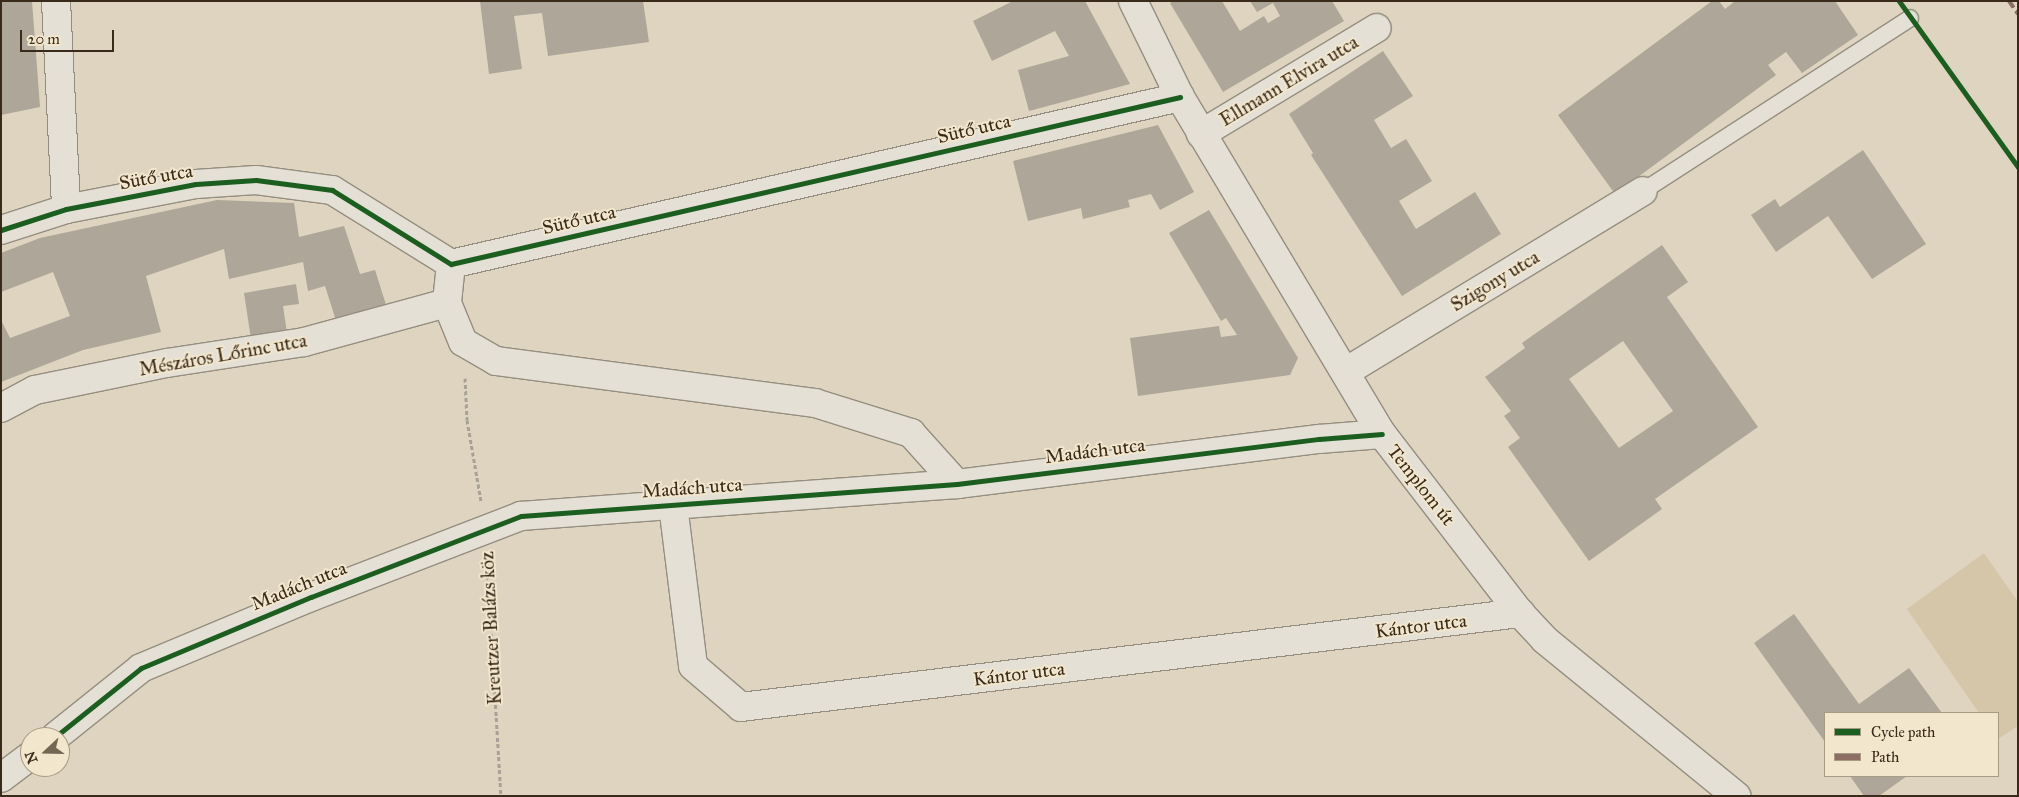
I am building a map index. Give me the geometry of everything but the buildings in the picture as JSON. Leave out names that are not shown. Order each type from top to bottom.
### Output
[{"type":"street","points":[[56,1],[66,209]]},
{"type":"street","name":"Templom út","points":[[1133,1],[1180,97],[1347,371],[1382,434],[1520,614],[1545,640],[1736,796]]},
{"type":"street","name":"Ellmann Elvira utca","points":[[1202,134],[1377,28]]},
{"type":"street","name":"Sütő utca","points":[[1,230],[66,209],[196,184],[256,180],[332,190],[451,264],[1180,97]]},
{"type":"street","name":"Szigony utca","points":[[1347,371],[1643,191]]},
{"type":"street","points":[[451,264],[447,303],[463,342],[496,361],[815,404],[911,433],[957,484]]},
{"type":"street","name":"Mészáros Lőrinc utca","points":[[1,408],[35,390],[167,363],[304,342],[447,303]]},
{"type":"street","name":"Madách utca","points":[[67,727],[141,668],[311,597],[520,516],[957,484],[1318,439],[1382,434]]},
{"type":"street","name":"Kántor utca","points":[[673,505],[693,666],[741,707],[1520,614]]},
{"type":"street","points":[[1,778],[20,764]]},
{"type":"lane","points":[[1643,191],[1910,18]]},
{"type":"shaded area","points":[[1984,553],[2018,602],[2018,726],[1999,738],[1999,712],[1978,712],[1907,609]]},
{"type":"marked path","points":[[2009,1],[2018,14]]},
{"type":"cycle path","points":[[1899,1],[2018,167]]},
{"type":"cycle path","points":[[1,230],[66,209],[196,184],[256,180],[332,190],[451,264],[1180,97]]},
{"type":"cycle path","points":[[67,727],[141,668],[311,597],[521,516],[957,484],[1319,439],[1382,434]]}]
